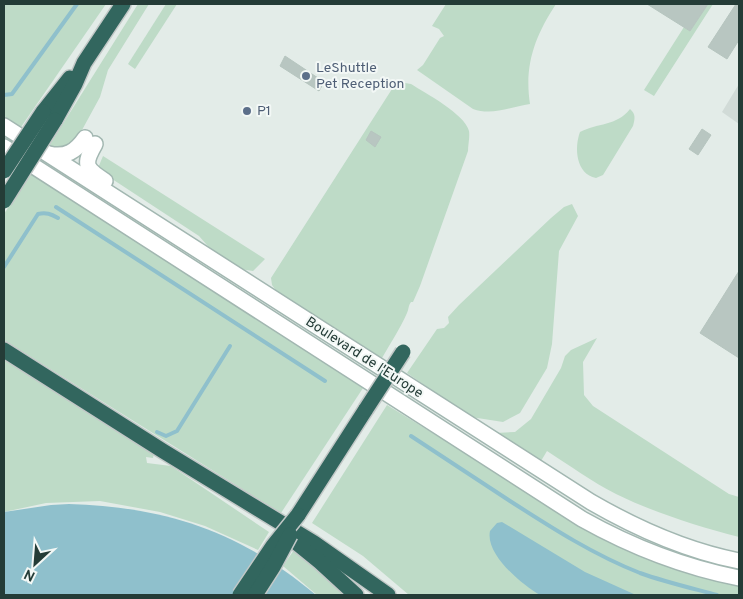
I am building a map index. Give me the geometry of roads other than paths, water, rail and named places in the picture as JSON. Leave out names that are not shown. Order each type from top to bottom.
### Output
[{"type":"highway","points":[[4,171],[75,84],[84,63],[123,4]]},
{"type":"highway","points":[[4,201],[49,116]]},
{"type":"highway","points":[[4,350],[163,451],[314,543],[388,595]]},
{"type":"highway","points":[[240,595],[273,546],[313,493],[403,352]]},
{"type":"highway","points":[[163,451],[286,534],[356,595]]},
{"type":"highway","points":[[255,595],[280,554],[298,515]]},
{"type":"main road","name":"Boulevard de l'Europe","points":[[4,126],[598,506],[657,535],[718,557],[739,561]]},
{"type":"main road","points":[[48,154],[56,156],[66,155],[90,141],[87,160],[90,170],[178,229],[212,260]]},
{"type":"main road","name":"Boulevard de l'Europe","points":[[4,148],[582,519],[647,552],[697,568],[739,578]]},
{"type":"water","points":[[69,504],[105,506],[138,511],[201,527],[231,539],[260,555],[288,573],[316,595],[4,595],[4,512]]},
{"type":"water","points":[[502,522],[585,572],[636,595],[540,595],[506,568],[493,549],[490,531],[497,523]]},
{"type":"waterway","points":[[4,95],[12,94],[77,4]]},
{"type":"waterway","points":[[56,207],[325,381]]},
{"type":"waterway","points":[[4,267],[38,214],[44,213],[58,218]]},
{"type":"waterway","points":[[157,432],[166,436],[177,431],[230,346]]},
{"type":"waterway","points":[[411,436],[557,531],[590,549],[640,573],[717,595]]},
{"type":"place","name":"LeShuttle Pet Reception","points":[[306,76]]},
{"type":"place","name":"P1","points":[[247,111]]}]
